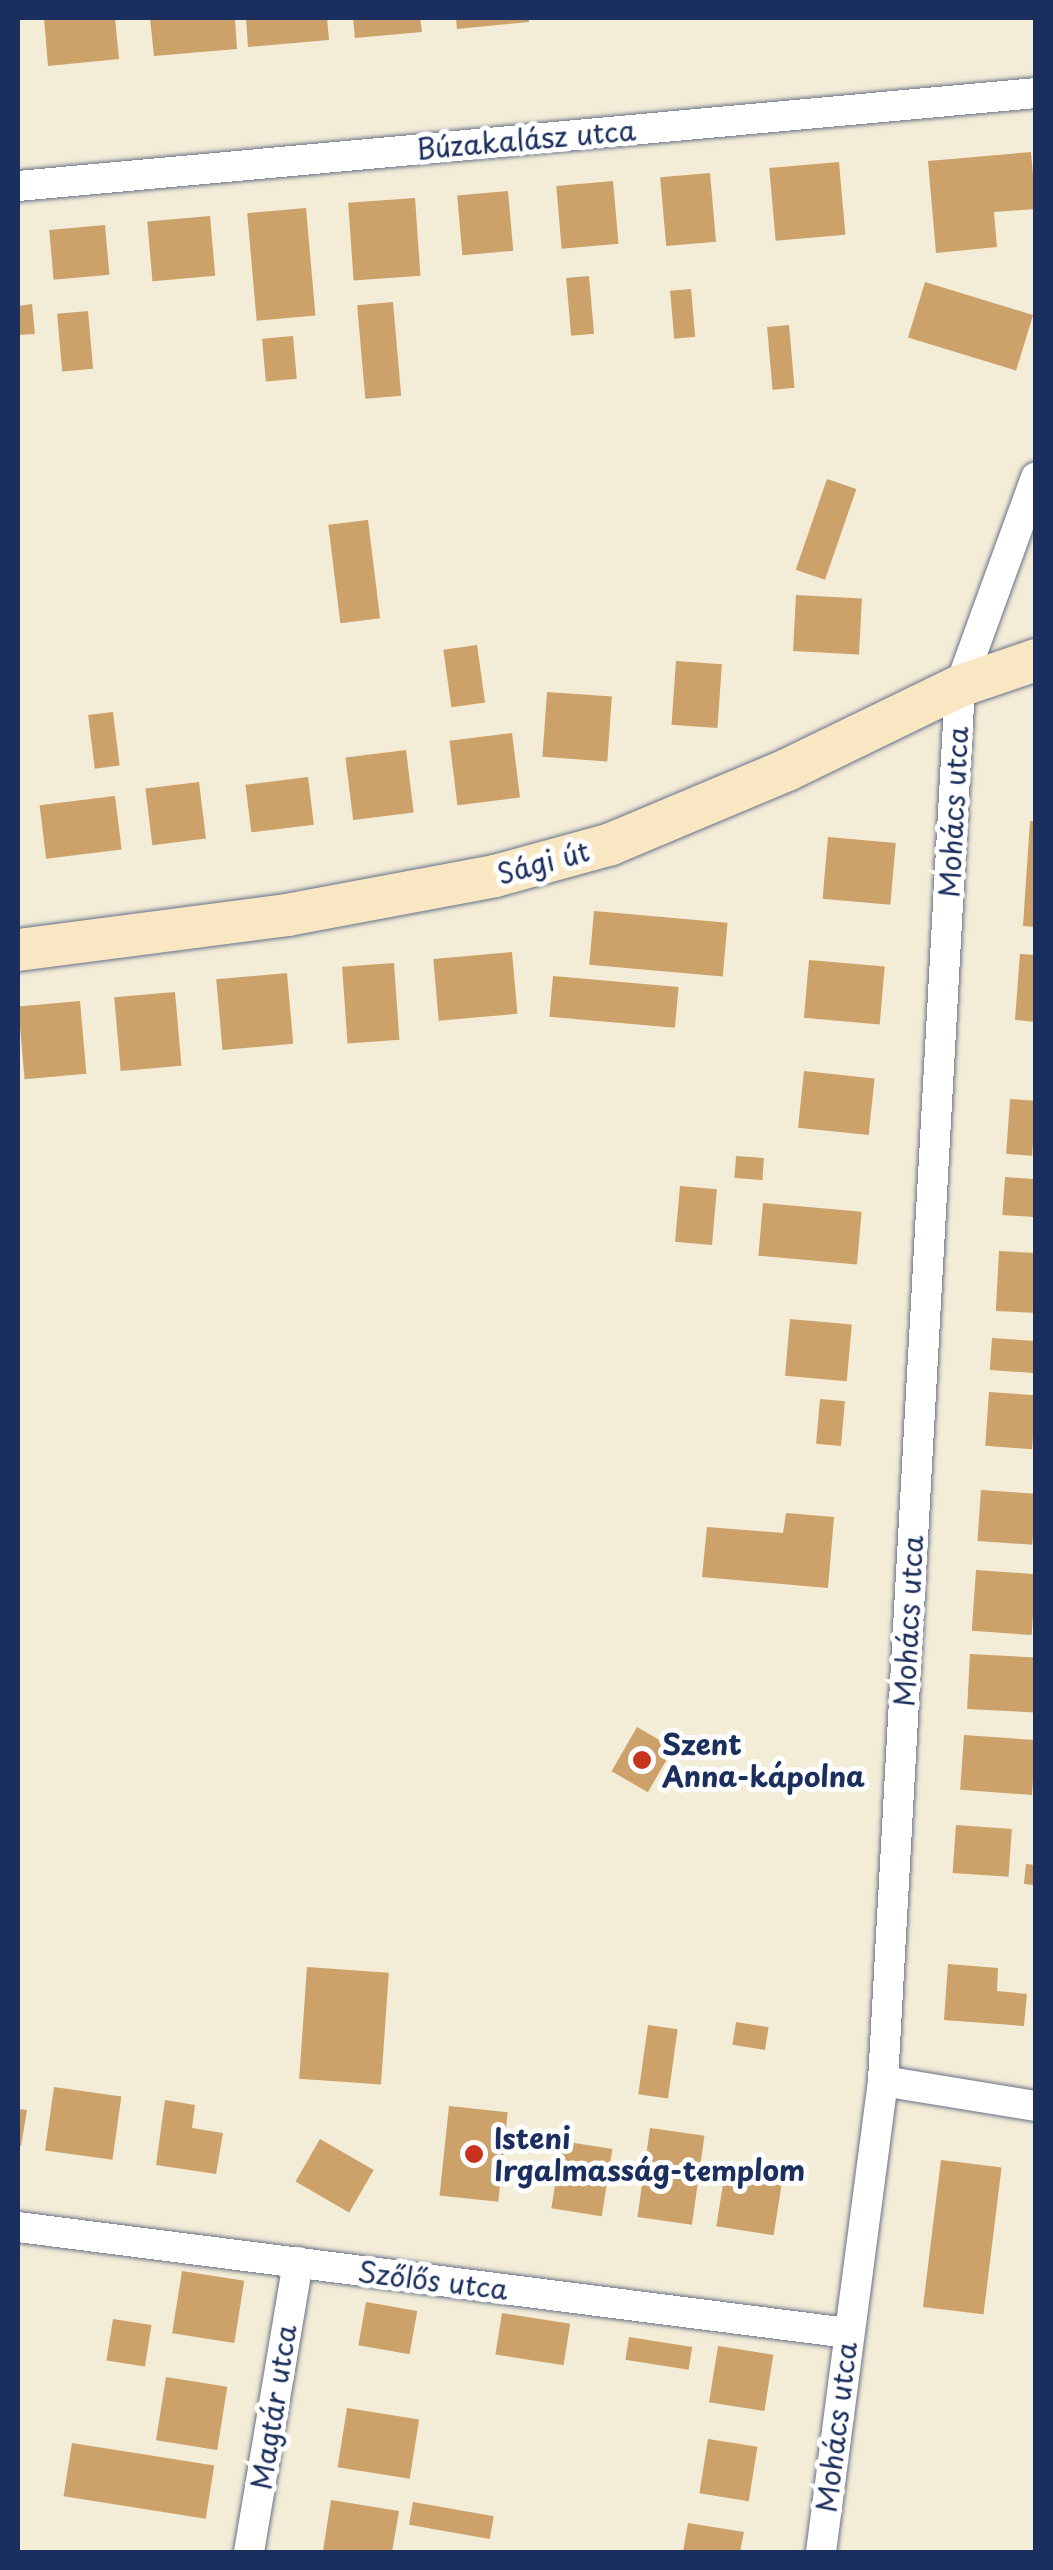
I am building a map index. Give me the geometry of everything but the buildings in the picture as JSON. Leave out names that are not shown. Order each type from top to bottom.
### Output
[{"type":"main road","name":"Sági út","points":[[18,950],[288,915],[495,876],[611,844],[787,770],[960,686],[1036,660]]},
{"type":"street","name":"Búzakalász utca","points":[[18,186],[1036,93]]},
{"type":"street","name":"Mohács utca","points":[[820,2552],[882,2081],[960,686],[1036,477]]},
{"type":"street","points":[[882,2081],[1036,2106]]},
{"type":"street","name":"Szőlős utca","points":[[18,2227],[848,2333]]},
{"type":"street","name":"Magtár utca","points":[[250,2552],[298,2262]]},
{"type":"place","name":"Szent Anna-kápolna","points":[[642,1760]]},
{"type":"place","name":"Isteni Irgalmasság-templom","points":[[474,2154]]}]
